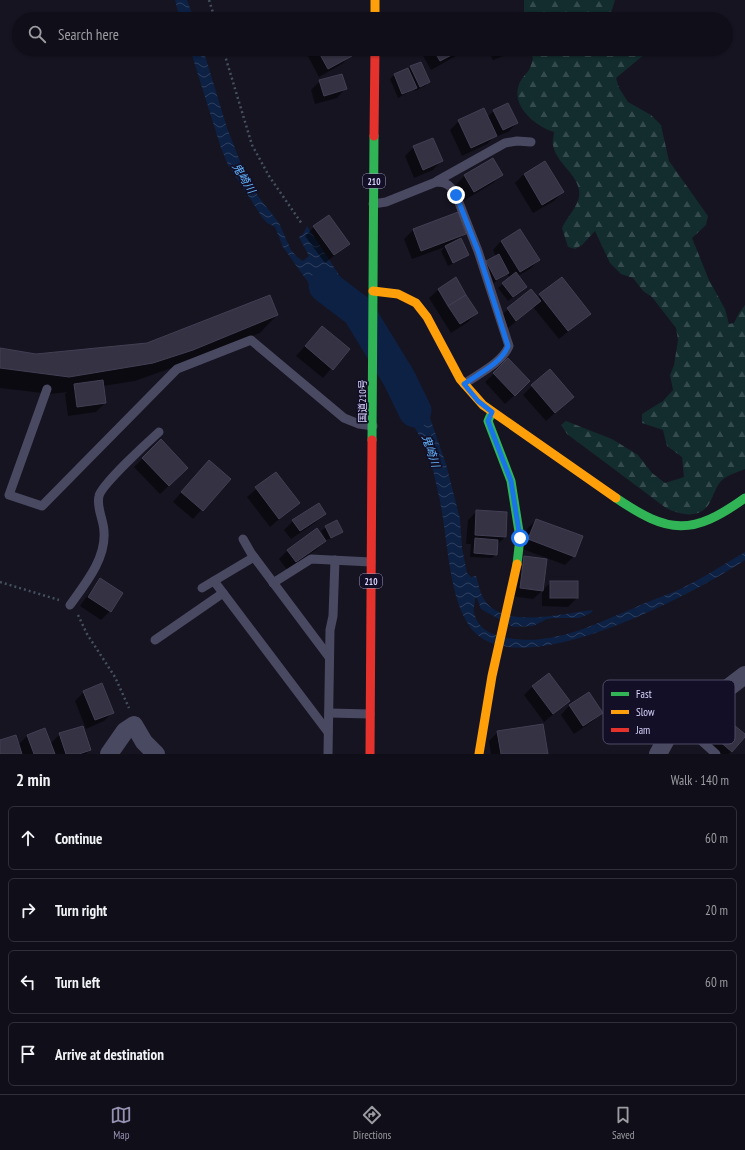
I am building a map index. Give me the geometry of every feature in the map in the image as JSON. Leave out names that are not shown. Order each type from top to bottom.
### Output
[{"type":"main road","points":[[375,0],[375,12]]},
{"type":"main road","name":"国道210号","points":[[370,754],[375,56]]},
{"type":"main road","points":[[373,291],[400,295],[416,304],[429,322],[452,367],[478,401],[640,514],[656,522],[678,527],[700,525],[715,519],[745,498]]},
{"type":"main road","points":[[479,754],[492,676],[516,570],[520,538],[511,481],[488,421],[492,412]]},
{"type":"street","points":[[735,683],[745,675]]},
{"type":"street","points":[[109,754],[125,731],[134,725],[144,742],[156,754]]},
{"type":"street","points":[[658,754],[664,744]]},
{"type":"lane","points":[[373,204],[386,202],[436,182],[505,143],[517,141],[531,142]]},
{"type":"lane","points":[[436,182],[444,182],[452,187],[456,195],[478,251],[508,346],[506,353],[499,360],[464,384]]},
{"type":"lane","points":[[47,389],[9,494],[42,506],[177,369],[251,340],[344,418],[359,424],[373,426]]},
{"type":"lane","points":[[70,605],[92,572],[100,556],[105,533],[98,495],[133,455],[159,432]]},
{"type":"lane","points":[[243,539],[254,557],[329,657]]},
{"type":"lane","points":[[202,588],[254,557]]},
{"type":"lane","points":[[273,583],[311,559],[371,562]]},
{"type":"lane","points":[[328,754],[329,657],[330,630],[333,616],[335,560]]},
{"type":"lane","points":[[214,581],[328,732]]},
{"type":"lane","points":[[155,640],[223,593]]},
{"type":"lane","points":[[329,713],[370,714]]},
{"type":"lane","points":[[705,744],[716,754]]},
{"type":"path","points":[[209,0],[213,12]]},
{"type":"path","points":[[225,56],[252,145],[268,176],[302,224]]},
{"type":"path","points":[[0,582],[62,601],[70,605],[115,677],[130,710],[134,725]]},
{"type":"green space","points":[[524,0],[615,0],[611,12],[524,12]]},
{"type":"green space","points":[[532,56],[643,56],[616,78],[619,88],[628,102],[651,115],[661,125],[669,161],[708,216],[706,225],[692,238],[709,280],[725,309],[729,324],[734,323],[745,305],[745,469],[722,480],[706,508],[696,514],[678,513],[666,508],[567,434],[561,425],[566,421],[612,439],[638,455],[652,473],[665,483],[684,477],[682,457],[667,446],[663,430],[642,423],[642,414],[663,401],[673,390],[670,375],[674,365],[678,340],[676,328],[652,297],[643,291],[633,278],[621,274],[610,263],[595,231],[582,245],[575,249],[568,247],[562,228],[577,203],[579,194],[578,187],[575,180],[555,153],[553,143],[554,132],[532,120],[521,106],[518,99],[520,82],[529,70],[533,58]]},
{"type":"water","points":[[175,0],[187,0],[191,12],[178,12]]},
{"type":"water","points":[[192,56],[205,56],[227,128],[246,176],[258,196],[279,223],[291,250],[303,261],[309,256],[299,237],[303,234],[307,226],[345,284],[361,299],[360,343],[351,324],[313,289],[283,247],[275,227],[267,223],[262,217],[228,165],[221,148]]},
{"type":"water","points":[[395,351],[410,369],[420,401],[430,418],[446,464],[460,519],[462,548],[467,573],[471,577],[476,576],[481,593],[486,602],[495,610],[507,615],[521,617],[552,616],[593,610],[591,613],[579,618],[553,618],[547,619],[533,626],[513,627],[481,609],[477,598],[475,598],[474,611],[476,618],[478,623],[485,630],[503,637],[520,640],[537,640],[570,633],[587,628],[681,589],[745,552],[745,560],[688,593],[649,612],[606,629],[564,642],[525,648],[493,644],[470,627],[462,613],[452,580],[435,477],[427,451],[394,390],[393,376]]},
{"type":"building","points":[[321,56],[352,56],[328,69]]},
{"type":"building","points":[[437,56],[450,56],[440,61]]},
{"type":"building","points":[[421,62],[430,82],[420,87],[410,66]]},
{"type":"building","points":[[408,68],[417,88],[402,94],[394,74]]},
{"type":"building","points":[[342,74],[347,89],[324,96],[319,80]]},
{"type":"building","points":[[508,103],[518,123],[503,130],[493,110]]},
{"type":"building","points":[[484,108],[497,136],[471,148],[458,120]]},
{"type":"building","points":[[433,138],[443,161],[423,170],[413,146]]},
{"type":"building","points":[[493,158],[503,175],[474,192],[464,175]]},
{"type":"building","points":[[545,161],[564,192],[542,205],[524,174]]},
{"type":"building","points":[[458,212],[466,234],[421,251],[413,229]]},
{"type":"building","points":[[329,215],[350,244],[334,255],[313,226]]},
{"type":"building","points":[[520,229],[540,260],[520,272],[501,241]]},
{"type":"building","points":[[461,238],[469,255],[453,263],[445,246]]},
{"type":"building","points":[[499,254],[509,273],[496,280],[486,261]]},
{"type":"building","points":[[516,272],[527,287],[513,297],[502,283]]},
{"type":"building","points":[[456,277],[466,295],[448,306],[438,289]]},
{"type":"building","points":[[562,277],[591,314],[568,331],[539,294]]},
{"type":"building","points":[[531,289],[541,301],[516,321],[507,308]]},
{"type":"building","points":[[270,295],[278,315],[193,350],[153,363],[69,377],[0,368],[0,348],[36,354],[147,343]]},
{"type":"building","points":[[466,295],[478,313],[460,324],[448,306]]},
{"type":"building","points":[[322,326],[350,349],[333,370],[305,346]]},
{"type":"building","points":[[508,358],[530,381],[515,396],[493,373]]},
{"type":"building","points":[[550,369],[574,397],[555,413],[531,385]]},
{"type":"building","points":[[103,380],[106,403],[77,407],[74,384]]},
{"type":"building","points":[[161,439],[188,468],[169,486],[142,458]]},
{"type":"building","points":[[209,460],[231,479],[203,511],[181,492]]},
{"type":"building","points":[[276,472],[300,503],[279,519],[255,487]]},
{"type":"building","points":[[319,503],[326,514],[300,531],[292,520]]},
{"type":"building","points":[[476,510],[507,512],[506,537],[475,535]]},
{"type":"building","points":[[536,519],[583,536],[575,557],[528,539]]},
{"type":"building","points":[[337,520],[343,532],[331,538],[325,526]]},
{"type":"building","points":[[317,528],[326,541],[296,562],[287,550]]},
{"type":"building","points":[[475,538],[498,540],[497,555],[474,553]]},
{"type":"building","points":[[524,556],[547,559],[543,591],[520,588]]},
{"type":"building","points":[[100,578],[123,593],[111,612],[88,597]]},
{"type":"building","points":[[550,581],[578,581],[578,598],[550,598]]},
{"type":"building","points":[[549,673],[570,701],[553,714],[532,686]]},
{"type":"building","points":[[102,683],[114,713],[95,720],[83,691]]},
{"type":"building","points":[[589,692],[603,713],[583,726],[569,705]]},
{"type":"building","points":[[543,724],[548,754],[501,754],[497,731]]},
{"type":"building","points":[[83,726],[91,750],[79,754],[66,754],[59,733]]},
{"type":"building","points":[[735,726],[745,734],[745,737],[732,752],[723,744],[735,744]]},
{"type":"building","points":[[45,728],[55,754],[34,754],[27,735]]},
{"type":"building","points":[[16,735],[22,754],[0,754],[0,740]]},
{"type":"waterway","name":"鬼崎川","points":[[325,286],[358,311],[399,378],[415,411]]},
{"type":"traffic: fast","points":[[372,440],[374,136]]},
{"type":"traffic: fast","points":[[492,412],[488,421],[511,481],[520,538],[517,564]]},
{"type":"traffic: fast","points":[[616,498],[651,519],[666,524],[680,526],[695,524],[710,519],[745,498]]},
{"type":"traffic: slow","points":[[375,0],[375,12]]},
{"type":"traffic: slow","points":[[373,291],[398,294],[416,303],[427,317],[460,379],[483,405],[616,498]]},
{"type":"traffic: slow","points":[[479,754],[492,676],[517,564]]},
{"type":"traffic: jam","points":[[374,136],[375,56]]},
{"type":"traffic: jam","points":[[370,754],[372,440]]},
{"type":"route","points":[[456,195],[478,251],[508,346],[506,353],[499,360],[464,384],[478,401],[492,412],[488,421],[511,481],[514,492],[520,538]]}]
